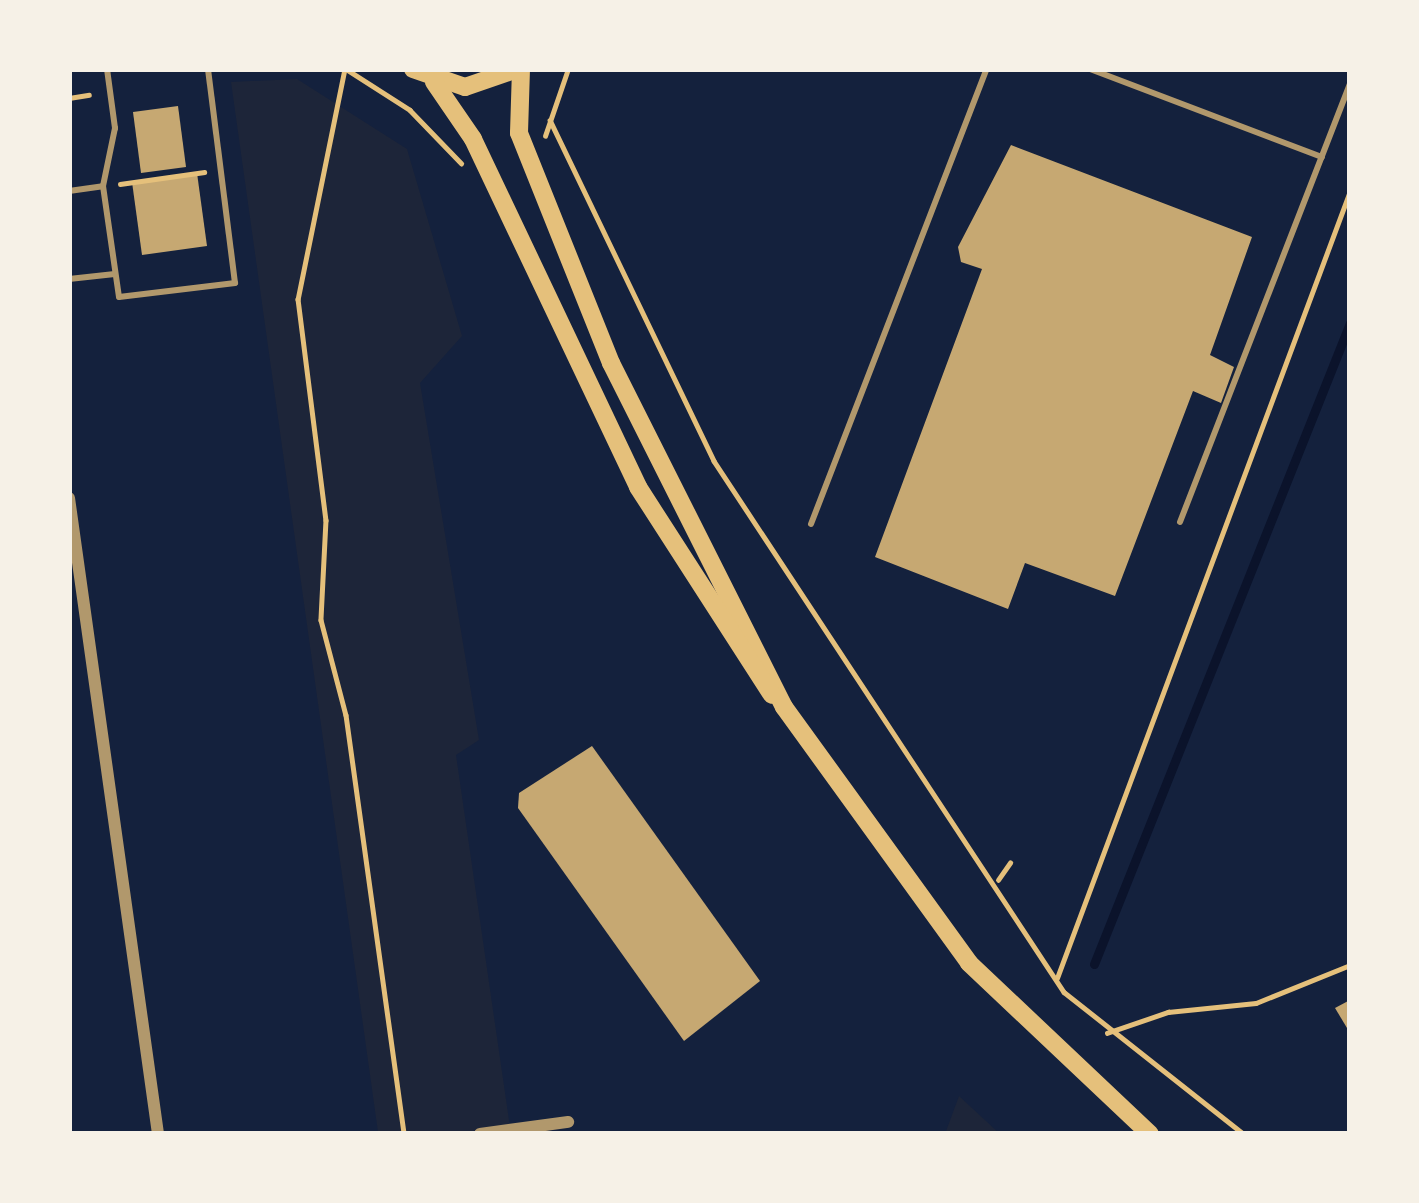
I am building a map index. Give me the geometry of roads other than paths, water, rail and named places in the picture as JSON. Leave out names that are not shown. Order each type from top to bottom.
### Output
[{"type":"main road","points":[[413,69],[434,82],[486,85],[519,69],[519,133],[602,342],[784,707]]},
{"type":"main road","points":[[434,82],[688,576],[969,962],[1150,1134]]},
{"type":"street","points":[[69,498],[158,1134]]},
{"type":"street","points":[[481,1134],[568,1122]]},
{"type":"lane","points":[[107,69],[115,128],[103,187],[119,297],[235,283],[208,69]]},
{"type":"lane","points":[[811,524],[987,69]]},
{"type":"lane","points":[[1090,69],[1322,157]]},
{"type":"lane","points":[[1180,522],[1350,83]]},
{"type":"lane","points":[[69,191],[103,187]]},
{"type":"lane","points":[[69,280],[115,274]]},
{"type":"waterway","points":[[1094,964],[1350,323]]}]
